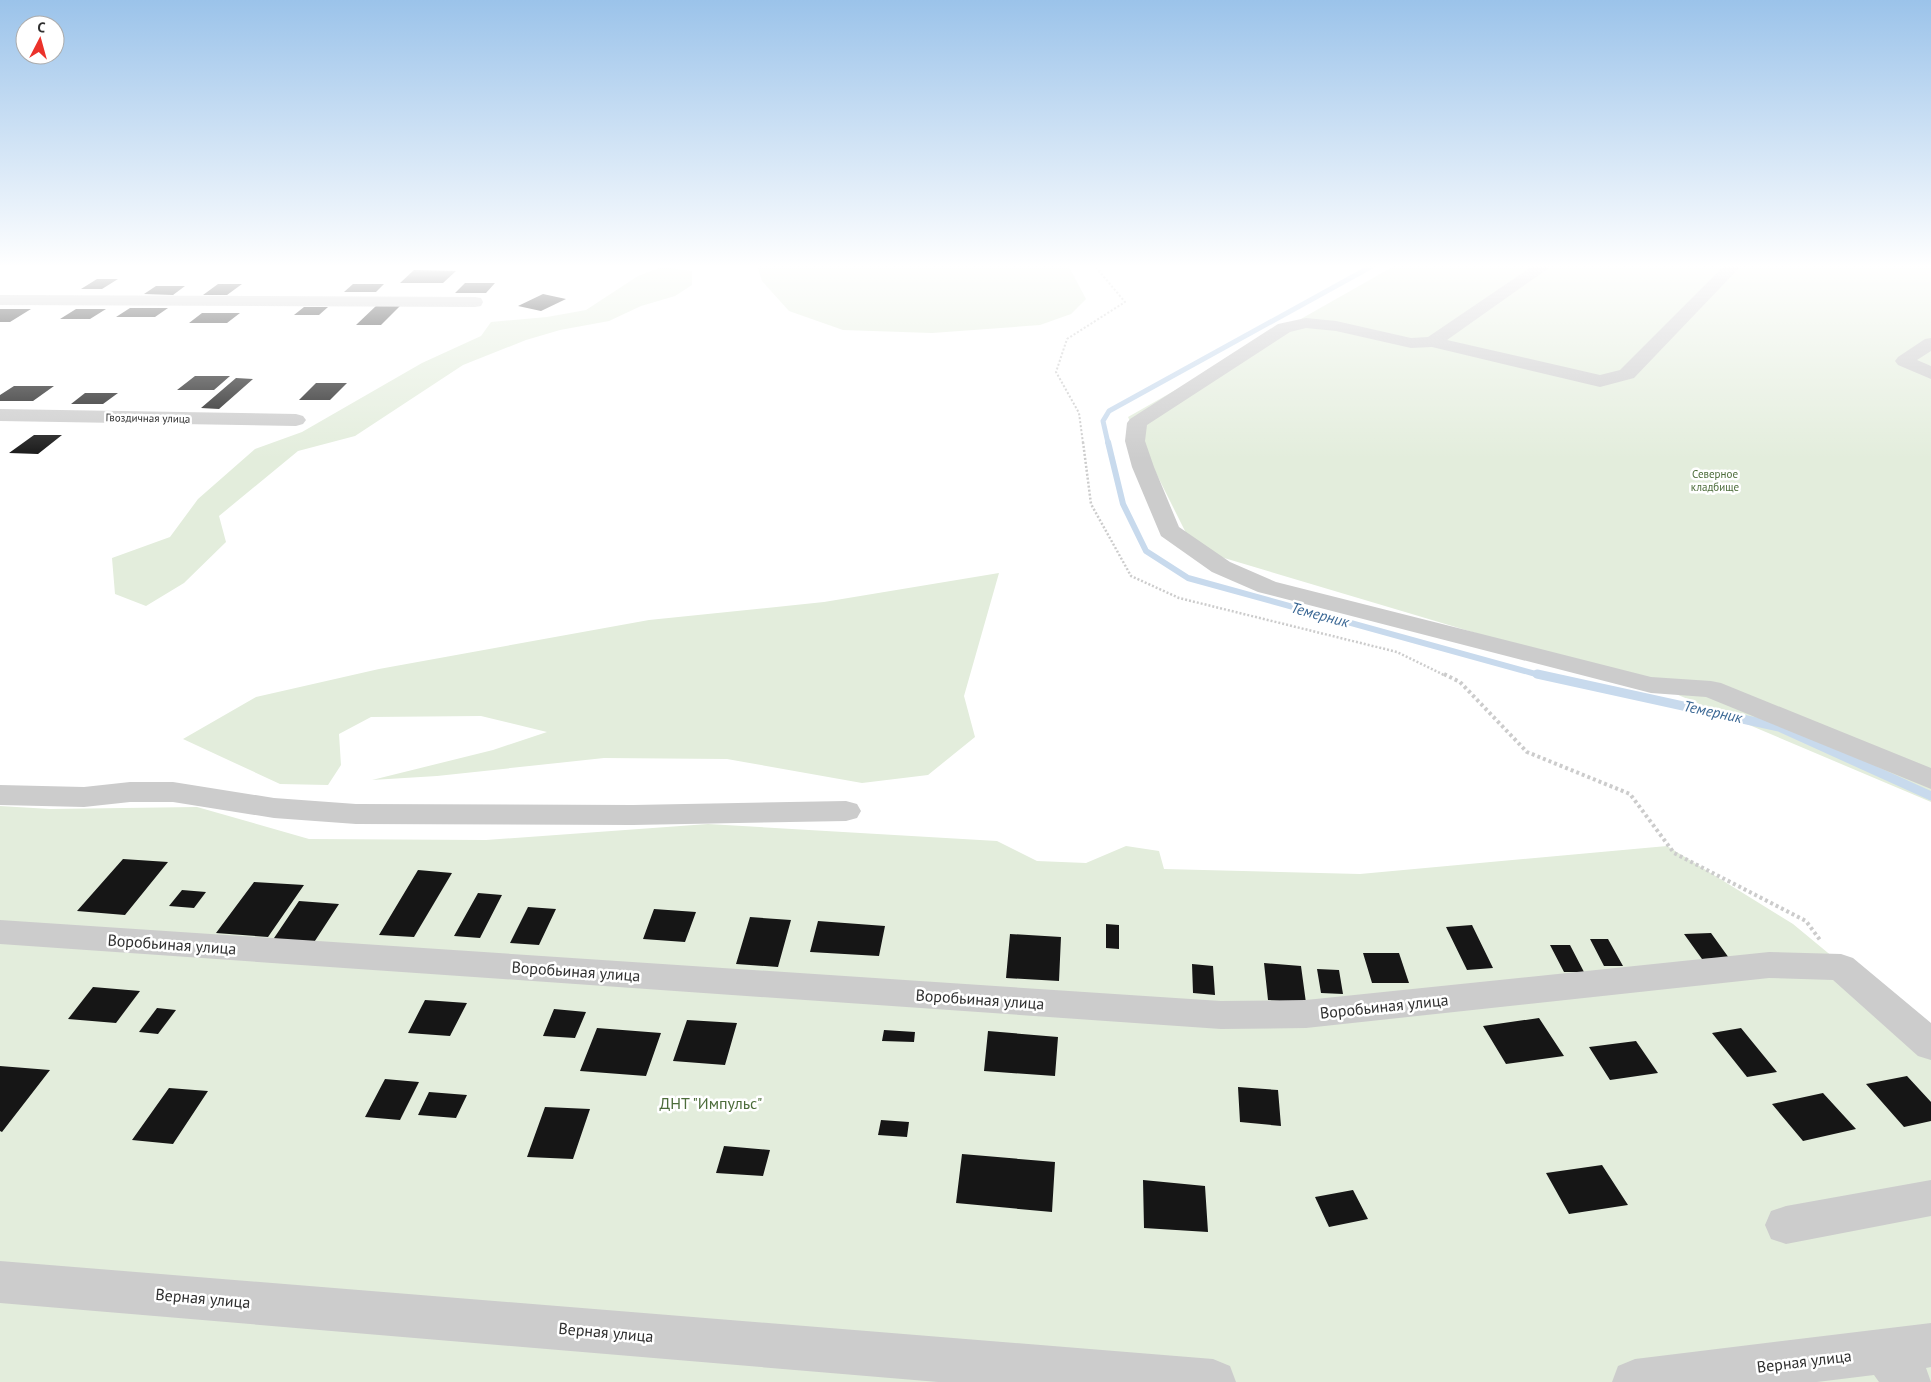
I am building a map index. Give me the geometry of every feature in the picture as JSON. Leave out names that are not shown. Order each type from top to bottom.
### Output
[{"type":"street","points":[[1282,329],[1136,423],[1135,441],[1142,467],[1170,531],[1220,567],[1267,588],[1651,685],[1710,689],[1931,780]]},
{"type":"street","points":[[1351,329],[1411,343],[1432,342],[1600,381],[1627,374],[1671,329]]},
{"type":"street","points":[[1432,342],[1450,329]]},
{"type":"street","points":[[1931,343],[1904,361],[1931,373]]},
{"type":"street","name":"Гвоздичная улица","points":[[0,416],[296,420]]},
{"type":"street","points":[[0,795],[26,798],[84,797],[130,792],[173,792],[274,808],[356,814],[634,815],[846,811]]},
{"type":"street","name":"Воробьиная улица","points":[[0,932],[1221,1015],[1306,1014],[1769,965],[1840,967]]},
{"type":"street","points":[[1840,967],[1931,1045]]},
{"type":"street","points":[[1786,1225],[1931,1198]]},
{"type":"street","name":"Верная улица","points":[[0,1282],[1213,1382]]},
{"type":"street","name":"Верная улица","points":[[1634,1382],[1896,1367],[1931,1345]]},
{"type":"path","points":[[1082,329],[1067,339],[1056,372],[1079,413],[1091,504],[1131,576],[1179,598],[1397,652],[1460,682],[1527,752],[1630,794],[1674,853],[1806,921],[1840,967]]},
{"type":"green space","points":[[486,329],[563,329],[526,340],[463,365],[355,436],[298,451],[219,516],[226,542],[184,583],[146,606],[115,594],[112,558],[170,537],[198,499],[255,449],[302,432],[422,363],[481,336]]},
{"type":"green space","points":[[842,329],[979,329],[932,333]]},
{"type":"green space","name":"Северное кладбище","points":[[1282,329],[1931,329],[1931,802],[1664,689],[1194,549],[1128,417]]},
{"type":"green space","points":[[999,573],[964,696],[975,737],[928,775],[862,783],[727,759],[604,758],[437,776],[372,780],[493,750],[547,732],[481,716],[371,717],[339,734],[341,765],[328,785],[280,784],[183,739],[256,697],[379,669],[649,620],[824,602]]},
{"type":"green space","name":"ДНТ \"Импульс\"","points":[[0,806],[50,809],[197,807],[309,839],[486,840],[708,824],[997,841],[1037,861],[1086,863],[1126,846],[1159,851],[1164,869],[1360,874],[1667,846],[1793,924],[1931,1038],[1931,1382],[0,1382]]},
{"type":"building","points":[[195,376],[230,376],[214,390],[177,390]]},
{"type":"building","points":[[236,378],[253,379],[219,409],[201,408]]},
{"type":"building","points":[[316,383],[347,383],[330,400],[299,400]]},
{"type":"building","points":[[14,386],[54,386],[33,401],[0,401],[0,395]]},
{"type":"building","points":[[85,393],[118,393],[103,404],[71,404]]},
{"type":"building","points":[[34,435],[62,435],[38,454],[9,453]]},
{"type":"building","points":[[123,859],[168,862],[125,915],[77,911]]},
{"type":"building","points":[[418,870],[452,873],[414,937],[379,935]]},
{"type":"building","points":[[254,882],[304,885],[268,937],[216,933]]},
{"type":"building","points":[[182,890],[206,892],[194,908],[169,906]]},
{"type":"building","points":[[478,893],[502,895],[480,938],[454,936]]},
{"type":"building","points":[[299,901],[339,904],[311,947],[270,944]]},
{"type":"building","points":[[528,907],[556,909],[539,945],[510,943]]},
{"type":"building","points":[[654,909],[696,912],[685,942],[643,939]]},
{"type":"building","points":[[750,917],[791,920],[778,967],[736,964]]},
{"type":"building","points":[[818,921],[885,926],[879,956],[810,952]]},
{"type":"building","points":[[1106,924],[1119,925],[1119,949],[1106,948]]},
{"type":"building","points":[[1472,925],[1493,968],[1467,970],[1446,927]]},
{"type":"building","points":[[1711,933],[1729,958],[1702,959],[1684,934]]},
{"type":"building","points":[[1010,934],[1061,937],[1059,981],[1006,978]]},
{"type":"building","points":[[1590,939],[1608,939],[1623,966],[1604,966]]},
{"type":"building","points":[[1550,945],[1570,945],[1584,972],[1564,972]]},
{"type":"building","points":[[1363,953],[1399,953],[1409,983],[1372,983]]},
{"type":"building","points":[[1264,963],[1301,966],[1306,1003],[1268,1000]]},
{"type":"building","points":[[1192,964],[1213,966],[1215,995],[1193,993]]},
{"type":"building","points":[[1317,969],[1339,970],[1343,994],[1321,993]]},
{"type":"building","points":[[93,987],[140,991],[116,1023],[68,1019]]},
{"type":"building","points":[[425,1000],[467,1003],[450,1036],[408,1033]]},
{"type":"building","points":[[157,1008],[176,1010],[158,1034],[139,1032]]},
{"type":"building","points":[[554,1009],[586,1012],[575,1038],[543,1036]]},
{"type":"building","points":[[1539,1018],[1564,1056],[1506,1064],[1483,1026]]},
{"type":"building","points":[[687,1020],[737,1023],[725,1065],[673,1061]]},
{"type":"building","points":[[597,1028],[661,1033],[646,1076],[580,1071]]},
{"type":"building","points":[[1741,1028],[1777,1072],[1747,1077],[1712,1033]]},
{"type":"building","points":[[884,1030],[915,1032],[914,1042],[882,1041]]},
{"type":"building","points":[[988,1031],[1058,1037],[1055,1076],[984,1071]]},
{"type":"building","points":[[1636,1041],[1658,1073],[1610,1080],[1589,1047]]},
{"type":"building","points":[[0,1066],[50,1070],[2,1132],[0,1131]]},
{"type":"building","points":[[1907,1076],[1931,1102],[1931,1121],[1904,1127],[1866,1084]]},
{"type":"building","points":[[385,1079],[419,1082],[400,1120],[365,1117]]},
{"type":"building","points":[[1238,1087],[1278,1090],[1281,1126],[1240,1122]]},
{"type":"building","points":[[169,1088],[208,1091],[173,1144],[132,1140]]},
{"type":"building","points":[[429,1092],[467,1095],[456,1118],[418,1115]]},
{"type":"building","points":[[1823,1093],[1856,1129],[1803,1141],[1772,1104]]},
{"type":"building","points":[[545,1107],[590,1109],[573,1159],[527,1157]]},
{"type":"building","points":[[881,1120],[909,1122],[907,1137],[878,1135]]},
{"type":"building","points":[[724,1146],[770,1150],[763,1176],[716,1173]]},
{"type":"building","points":[[962,1154],[1055,1162],[1052,1212],[956,1203]]},
{"type":"building","points":[[1602,1165],[1628,1205],[1569,1214],[1546,1173]]},
{"type":"building","points":[[1143,1180],[1205,1186],[1208,1232],[1144,1228]]},
{"type":"building","points":[[1353,1190],[1368,1219],[1329,1227],[1315,1197]]},
{"type":"waterway","name":"Темерник","points":[[1108,443],[1103,421],[1109,411],[1257,329]]},
{"type":"waterway","name":"Темерник","points":[[1108,442],[1123,504],[1146,551],[1188,578],[1543,676]]},
{"type":"waterway","name":"Темерник","points":[[1537,674],[1779,727],[1931,796]]}]
